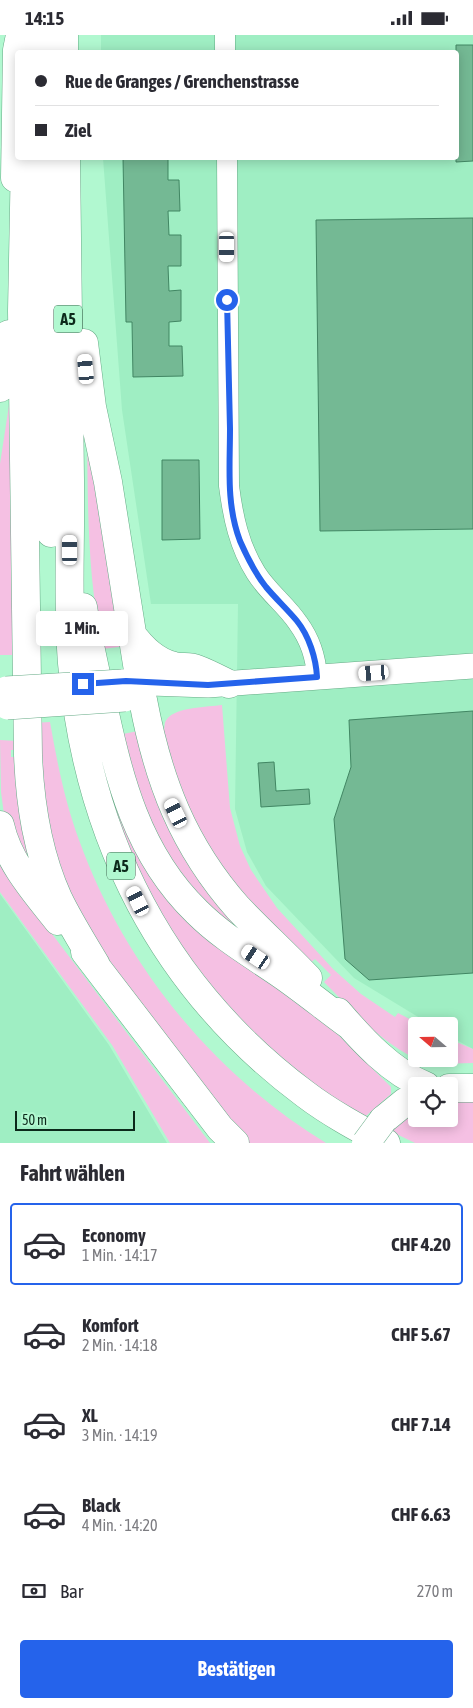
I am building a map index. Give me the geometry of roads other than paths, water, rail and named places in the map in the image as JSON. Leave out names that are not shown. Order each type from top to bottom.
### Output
[{"type":"highway","points":[[18,50],[20,35]]},
{"type":"highway","points":[[25,35],[25,50]]},
{"type":"highway","points":[[45,35],[45,50]]},
{"type":"highway","points":[[64,35],[64,50]]},
{"type":"highway","points":[[0,388],[12,311],[15,160]]},
{"type":"highway","points":[[25,160],[22,321],[28,755],[31,799],[41,850],[51,881],[67,915],[96,965]]},
{"type":"highway","name":"A5","points":[[46,160],[52,573],[56,664],[62,720],[84,815],[116,893],[140,938],[181,997],[209,1029],[256,1074],[310,1118],[350,1143]]},
{"type":"highway","points":[[67,160],[86,369],[108,482],[131,633],[132,691],[170,800],[191,843],[239,908],[306,977],[349,1025],[400,1073],[408,1077]]},
{"type":"highway","name":"A5","points":[[67,160],[70,637],[80,725],[95,793],[108,834],[125,873],[152,925],[183,972],[219,1016],[279,1074],[307,1096],[356,1127],[384,1131]]},
{"type":"highway","points":[[70,481],[78,572],[87,629],[106,720],[124,789],[151,853],[171,884],[198,913],[229,939],[283,975],[349,1025]]},
{"type":"highway","points":[[131,633],[147,651],[162,661],[174,666],[199,669],[229,684]]},
{"type":"highway","points":[[0,825],[10,853],[26,880],[96,965],[227,1138]]},
{"type":"highway","points":[[458,1088],[473,1088]]},
{"type":"highway","points":[[366,1143],[384,1131],[400,1105],[408,1100]]},
{"type":"main road","points":[[2,698],[132,691],[183,697],[229,684],[473,666]]},
{"type":"street","points":[[225,35],[225,50]]},
{"type":"street","points":[[226,160],[229,486],[231,502],[235,523],[247,557],[266,587],[303,631],[316,661],[317,677]]}]
